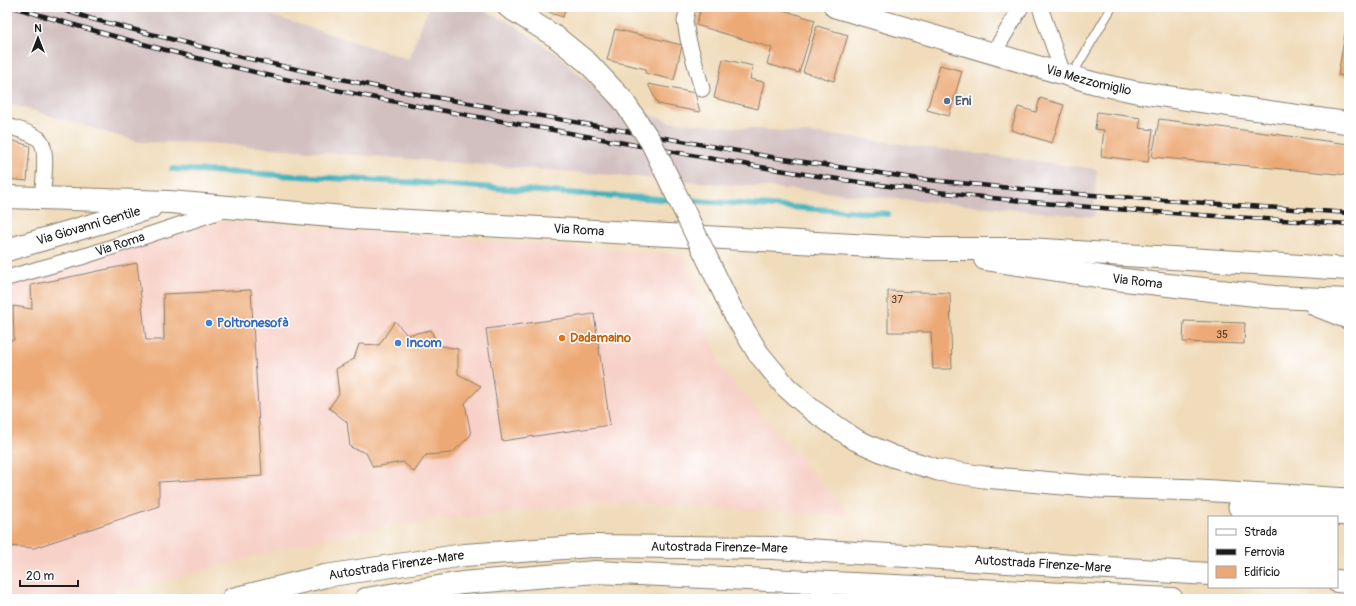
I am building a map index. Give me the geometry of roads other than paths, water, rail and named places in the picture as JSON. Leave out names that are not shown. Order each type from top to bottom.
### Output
[{"type":"main road","points":[[508,7],[556,37],[588,63],[622,99],[651,142],[732,310],[758,353],[786,387],[812,410],[856,440],[892,456],[938,470],[984,477],[1098,487],[1199,490],[1348,503]]},
{"type":"main road","name":"Via Mezzomiglio","points":[[835,7],[1094,83],[1136,92],[1349,123]]},
{"type":"main road","name":"Via Roma","points":[[7,197],[170,202],[356,218],[927,250],[1028,249],[1349,269]]},
{"type":"main road","name":"Via Giovanni Gentile","points":[[7,250],[170,202]]},
{"type":"main road","name":"Via Roma","points":[[927,250],[1028,267],[1116,279],[1236,293],[1296,298],[1349,300]]},
{"type":"main road","points":[[1296,298],[1349,318]]},
{"type":"main road","name":"Autostrada Firenze-Mare","points":[[233,599],[325,576],[456,556],[592,546],[773,548],[1208,574]]},
{"type":"main road","points":[[366,599],[462,583],[596,572],[1172,599]]},
{"type":"main road","points":[[1338,581],[1349,582]]},
{"type":"street","points":[[688,7],[685,21],[688,39],[702,89]]},
{"type":"street","points":[[993,54],[1020,7]]},
{"type":"street","points":[[1040,7],[1068,75]]},
{"type":"street","points":[[7,126],[32,134],[43,143],[45,155],[42,199]]},
{"type":"street","name":"Via Roma","points":[[7,278],[88,255],[232,207]]},
{"type":"lane","points":[[1068,75],[1112,7]]},
{"type":"waterway","points":[[172,169],[420,183],[675,200]]},
{"type":"waterway","points":[[684,200],[888,214]]},
{"type":"railway","points":[[13,7],[183,55],[313,85],[434,109],[759,167],[857,182],[1053,204],[1152,212],[1349,224]]},
{"type":"railway","points":[[54,7],[92,19],[241,57],[378,87],[777,158],[920,179],[1050,192],[1349,213]]},
{"type":"place","name":"Eni","points":[[947,101]]},
{"type":"place","name":"Poltronesofà","points":[[209,323]]},
{"type":"place","name":"Dadamaino","points":[[562,338]]},
{"type":"place","name":"Incom","points":[[398,343]]}]
